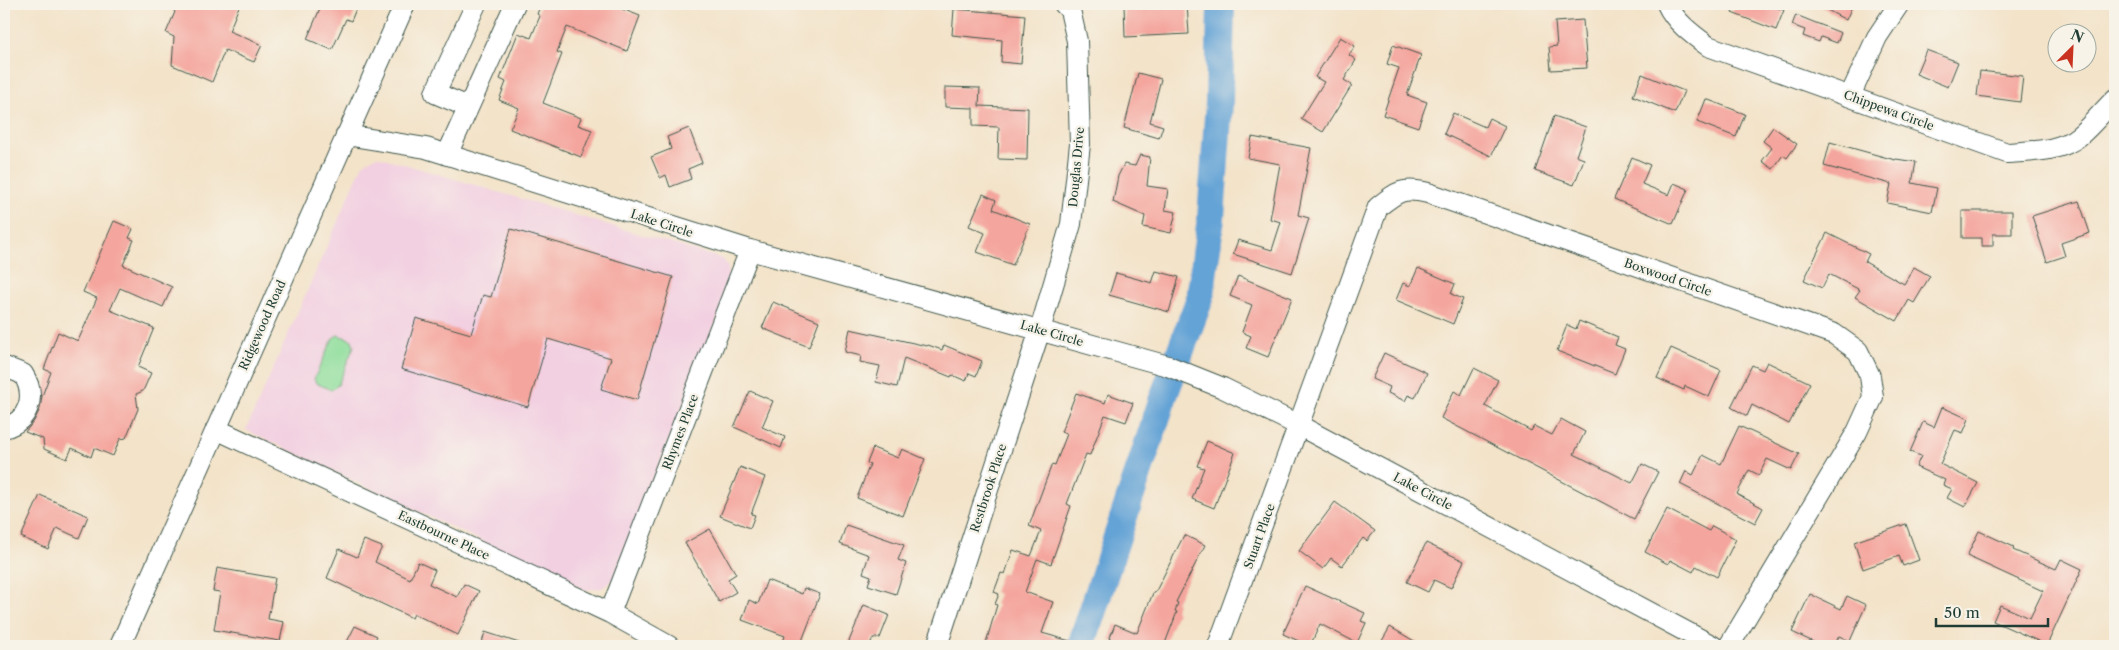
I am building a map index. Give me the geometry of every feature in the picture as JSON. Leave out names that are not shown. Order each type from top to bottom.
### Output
[{"type":"street","name":"Ridgewood Road","points":[[120,646],[405,4]]},
{"type":"street","points":[[468,108],[435,93],[476,4]]},
{"type":"street","points":[[447,155],[516,4]]},
{"type":"street","name":"Douglas Drive","points":[[1040,330],[1070,224],[1080,144],[1077,41],[1070,10],[1064,4]]},
{"type":"street","name":"Chippewa Circle","points":[[1668,4],[1690,33],[1708,46],[2007,152],[2041,151],[2070,141],[2078,137],[2115,99]]},
{"type":"street","points":[[1850,96],[1877,37],[1898,4]]},
{"type":"street","name":"Lake Circle","points":[[346,135],[426,148],[750,250],[1168,366],[1190,374],[1300,426],[1713,646]]},
{"type":"street","name":"Boxwood Circle","points":[[1300,426],[1378,207],[1394,194],[1410,189],[1437,196],[1834,334],[1858,351],[1870,376],[1873,397],[1857,432],[1729,646]]},
{"type":"street","name":"Rhymes Place","points":[[610,613],[750,250]]},
{"type":"street","name":"Restbrook Place","points":[[937,646],[1040,330]]},
{"type":"street","points":[[4,428],[22,419],[30,399],[30,390],[22,374],[5,367]]},
{"type":"street","name":"Stuart Place","points":[[1218,646],[1300,426]]},
{"type":"street","name":"Eastbourne Place","points":[[216,430],[610,613],[669,646]]},
{"type":"shaded area","points":[[377,156],[723,259],[728,267],[729,290],[613,580],[602,588],[585,590],[246,430],[363,164]]},
{"type":"green space","points":[[338,335],[352,340],[354,346],[338,385],[331,390],[316,383],[314,379],[333,338]]},
{"type":"building","points":[[168,4],[240,4],[229,31],[262,45],[254,62],[225,50],[212,82],[172,65],[174,37],[166,33],[175,12]]},
{"type":"building","points":[[322,4],[358,4],[351,21],[346,19],[332,50],[307,39]]},
{"type":"building","points":[[541,4],[609,4],[640,16],[627,51],[567,27],[557,52],[562,54],[543,103],[581,118],[578,125],[592,130],[581,157],[510,129],[519,108],[499,100],[506,82],[500,79],[518,33],[531,38],[540,16],[537,14]]},
{"type":"building","points":[[1124,4],[1187,4],[1189,34],[1125,37]]},
{"type":"building","points":[[1735,4],[1767,4],[1784,10],[1776,30],[1732,13]]},
{"type":"building","points":[[1816,4],[1853,4],[1846,20]]},
{"type":"building","points":[[954,9],[1025,15],[1021,64],[1001,62],[1002,40],[952,35]]},
{"type":"building","points":[[1796,15],[1841,33],[1837,43],[1821,37],[1819,42],[1803,36],[1805,30],[1792,25]]},
{"type":"building","points":[[1583,20],[1587,68],[1551,70],[1549,47],[1557,46],[1555,22]]},
{"type":"building","points":[[1340,37],[1355,46],[1349,55],[1356,60],[1344,80],[1352,85],[1323,132],[1301,119],[1324,82],[1315,77]]},
{"type":"building","points":[[1393,45],[1421,55],[1407,95],[1427,102],[1418,127],[1383,115],[1399,68],[1387,64]]},
{"type":"building","points":[[1926,50],[1958,62],[1948,87],[1916,74]]},
{"type":"building","points":[[1980,71],[2023,76],[2020,102],[1977,96]]},
{"type":"building","points":[[1138,73],[1161,79],[1150,122],[1163,126],[1159,138],[1124,128]]},
{"type":"building","points":[[1642,74],[1684,91],[1675,113],[1633,96]]},
{"type":"building","points":[[945,87],[980,88],[979,106],[1028,108],[1027,160],[998,159],[999,127],[973,126],[973,108],[945,107]]},
{"type":"building","points":[[1706,99],[1745,114],[1736,137],[1697,122]]},
{"type":"building","points":[[1453,113],[1485,127],[1489,118],[1505,126],[1491,156],[1444,134]]},
{"type":"building","points":[[1554,116],[1586,127],[1576,156],[1584,159],[1574,185],[1535,171]]},
{"type":"building","points":[[1773,127],[1797,144],[1787,158],[1783,155],[1773,169],[1762,161],[1772,148],[1763,141]]},
{"type":"building","points":[[689,128],[702,163],[688,169],[691,179],[670,187],[666,175],[660,178],[651,157],[671,149],[667,137]]},
{"type":"building","points":[[1252,137],[1311,148],[1298,215],[1309,218],[1292,273],[1233,254],[1238,240],[1272,250],[1281,222],[1270,219],[1280,164],[1248,158]]},
{"type":"building","points":[[1830,142],[1895,160],[1916,162],[1912,183],[1937,188],[1932,212],[1887,203],[1891,184],[1824,166]]},
{"type":"building","points":[[1140,155],[1150,157],[1147,186],[1168,189],[1165,210],[1176,212],[1171,233],[1143,227],[1145,216],[1113,202],[1118,176],[1124,164],[1135,166]]},
{"type":"building","points":[[1632,157],[1650,165],[1642,184],[1669,195],[1674,183],[1688,189],[1673,224],[1614,199]]},
{"type":"building","points":[[983,194],[996,200],[993,209],[1030,224],[1013,265],[977,252],[985,233],[969,226]]},
{"type":"building","points":[[2079,201],[2090,233],[2061,243],[2065,256],[2047,262],[2032,216]]},
{"type":"building","points":[[1962,211],[2012,211],[2012,234],[1993,234],[1993,246],[1982,246],[1982,238],[1962,238]]},
{"type":"building","points":[[114,221],[133,229],[129,238],[134,240],[123,265],[172,287],[163,307],[120,288],[110,310],[154,328],[138,367],[151,373],[143,391],[136,394],[138,409],[126,438],[120,439],[113,456],[94,448],[91,457],[72,448],[67,459],[44,449],[43,439],[25,432],[34,421],[40,409],[42,396],[51,372],[44,369],[58,332],[78,341],[97,298],[83,292]]},
{"type":"building","points":[[511,229],[673,277],[637,400],[601,389],[611,358],[548,339],[528,407],[401,369],[416,318],[471,334],[483,295],[491,297]]},
{"type":"building","points":[[1827,233],[1869,254],[1865,262],[1904,284],[1914,267],[1930,276],[1914,303],[1909,300],[1897,321],[1855,297],[1860,290],[1829,274],[1822,288],[1804,280]]},
{"type":"building","points":[[1418,268],[1455,284],[1451,294],[1463,299],[1453,324],[1396,300],[1403,283],[1410,286]]},
{"type":"building","points":[[1156,271],[1179,277],[1169,312],[1109,295],[1116,273],[1152,283]]},
{"type":"building","points":[[1238,276],[1292,298],[1268,357],[1246,348],[1251,336],[1242,332],[1252,305],[1230,296]]},
{"type":"building","points":[[773,302],[819,321],[809,347],[762,328]]},
{"type":"building","points":[[1579,321],[1618,337],[1615,345],[1625,349],[1615,374],[1557,351],[1567,325],[1576,329]]},
{"type":"building","points":[[850,329],[928,345],[942,350],[944,345],[982,361],[976,376],[969,373],[966,381],[904,358],[897,387],[876,382],[880,366],[860,362],[861,356],[845,352]]},
{"type":"building","points":[[1671,348],[1721,370],[1709,397],[1685,386],[1684,390],[1657,378]]},
{"type":"building","points":[[1384,353],[1427,373],[1415,398],[1408,395],[1405,401],[1388,393],[1390,387],[1372,379]]},
{"type":"building","points":[[1767,362],[1810,383],[1789,424],[1752,405],[1747,416],[1731,407],[1752,365],[1763,370]]},
{"type":"building","points":[[1474,368],[1498,380],[1485,406],[1531,431],[1534,426],[1552,435],[1561,419],[1585,432],[1574,454],[1632,483],[1642,464],[1658,472],[1634,519],[1441,418],[1454,391],[1461,395]]},
{"type":"building","points":[[750,391],[773,401],[762,427],[785,437],[781,448],[734,427]]},
{"type":"building","points":[[1076,393],[1105,403],[1108,394],[1133,403],[1126,422],[1105,415],[1090,455],[1086,454],[1067,504],[1071,506],[1051,564],[1037,559],[1025,592],[1053,602],[1042,633],[1077,643],[1076,646],[985,646],[997,605],[995,604],[999,594],[994,592],[1001,573],[1005,574],[1013,550],[1031,556],[1041,531],[1029,526],[1052,464],[1055,465],[1067,434],[1061,432]]},
{"type":"building","points":[[1942,407],[1969,419],[1963,433],[1955,430],[1940,464],[1978,483],[1965,507],[1947,498],[1952,489],[1943,485],[1945,480],[1916,467],[1921,456],[1910,452],[1923,422],[1934,427]]},
{"type":"building","points":[[1739,426],[1799,454],[1791,470],[1767,459],[1759,475],[1749,470],[1737,494],[1763,508],[1755,523],[1680,484],[1686,471],[1693,475],[1703,455],[1721,464]]},
{"type":"building","points":[[1207,441],[1235,453],[1214,508],[1192,499],[1204,468],[1197,466]]},
{"type":"building","points":[[873,448],[898,458],[902,449],[925,459],[903,516],[857,498],[870,464],[867,463]]},
{"type":"building","points":[[740,467],[765,477],[751,514],[755,515],[750,528],[720,516]]},
{"type":"building","points":[[40,495],[88,516],[79,538],[57,528],[48,549],[21,537]]},
{"type":"building","points":[[1335,502],[1375,531],[1367,541],[1363,538],[1342,566],[1331,558],[1323,569],[1299,551]]},
{"type":"building","points":[[1667,509],[1709,531],[1712,526],[1736,539],[1717,577],[1696,566],[1693,572],[1670,560],[1668,564],[1645,552]]},
{"type":"building","points":[[1906,524],[1919,560],[1903,566],[1899,556],[1863,569],[1854,542]]},
{"type":"building","points":[[846,525],[904,545],[898,560],[906,563],[896,594],[868,585],[871,576],[863,573],[869,555],[840,544]]},
{"type":"building","points":[[710,529],[736,574],[728,579],[736,592],[719,602],[685,543]]},
{"type":"building","points":[[1979,531],[2014,547],[2013,550],[2056,569],[2061,559],[2082,569],[2047,645],[1993,621],[2000,605],[2030,618],[2043,591],[1967,556]]},
{"type":"building","points":[[1184,535],[1205,545],[1176,602],[1178,603],[1175,611],[1177,612],[1164,646],[1124,646],[1109,640],[1115,624],[1137,633],[1153,593],[1155,593]]},
{"type":"building","points":[[364,540],[382,547],[375,562],[410,579],[418,562],[435,570],[429,584],[457,597],[464,584],[479,591],[458,635],[414,614],[412,618],[327,578],[339,549],[357,557]]},
{"type":"building","points":[[1426,543],[1464,561],[1451,588],[1434,580],[1428,592],[1407,582]]},
{"type":"building","points":[[217,568],[275,578],[268,619],[284,622],[280,641],[214,630],[220,592],[213,591]]},
{"type":"building","points":[[767,580],[802,594],[804,588],[820,594],[800,646],[783,642],[785,636],[742,620],[749,600],[758,604]]},
{"type":"building","points":[[1305,586],[1365,613],[1361,621],[1366,623],[1357,643],[1320,624],[1310,646],[1283,634]]},
{"type":"building","points":[[1810,594],[1841,609],[1847,596],[1866,605],[1850,641],[1839,636],[1834,646],[1822,646],[1792,632]]},
{"type":"building","points":[[864,605],[889,615],[880,638],[873,638],[869,646],[847,646]]},
{"type":"building","points":[[355,626],[377,636],[372,646],[345,646]]},
{"type":"building","points":[[1390,627],[1423,646],[1379,646]]},
{"type":"building","points":[[485,632],[522,644],[522,646],[481,646]]},
{"type":"waterway","points":[[1081,646],[1163,398],[1200,298],[1211,218],[1219,102],[1221,4]]}]
